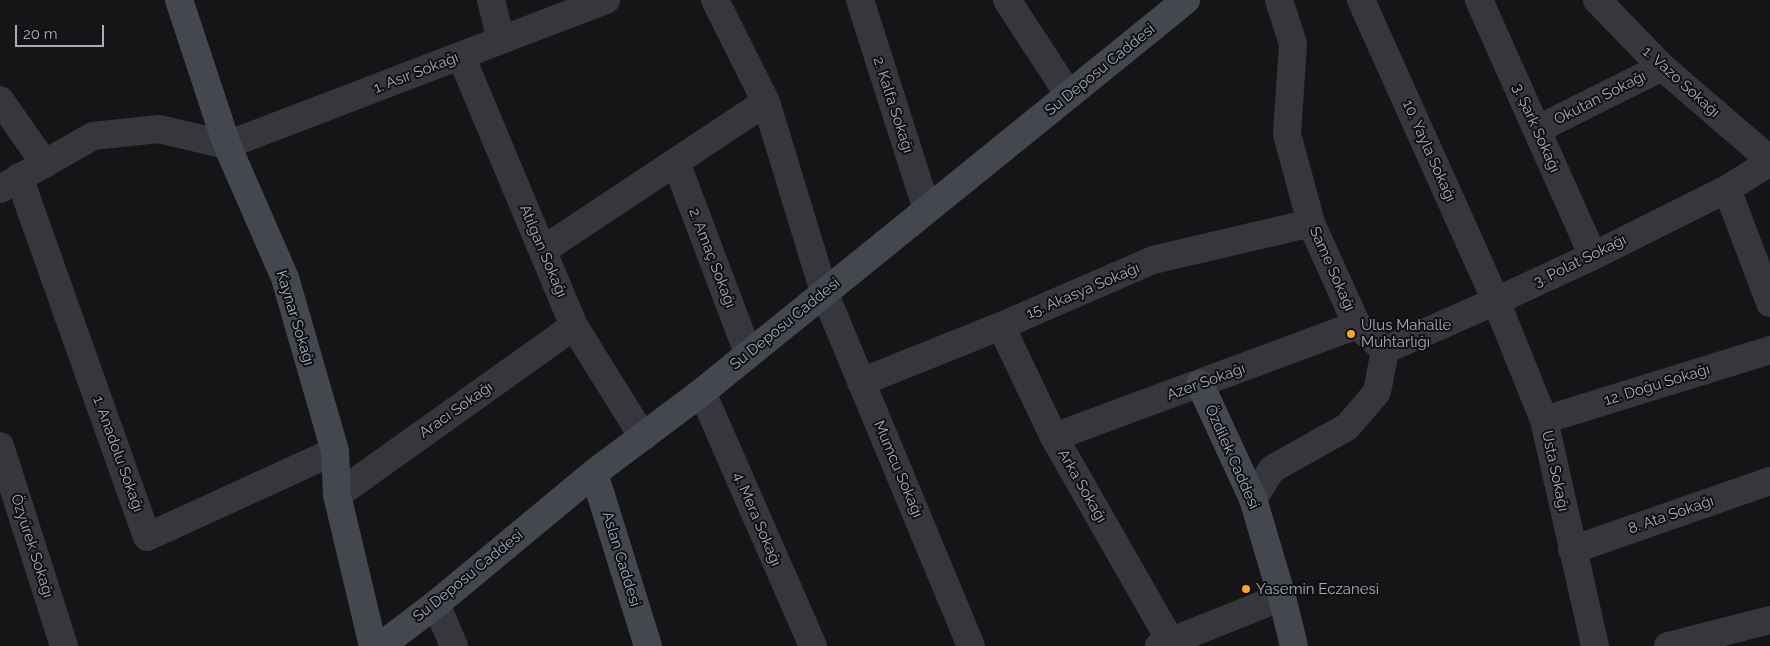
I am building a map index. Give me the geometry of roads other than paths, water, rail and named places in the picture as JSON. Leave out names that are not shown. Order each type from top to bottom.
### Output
[{"type":"main road","name":"Kaynar Sokağı","points":[[180,0],[227,145],[285,278],[335,451],[337,495],[373,646]]},
{"type":"main road","name":"Su Deposu Caddesi","points":[[381,646],[436,604],[594,473],[702,392],[1186,0]]},
{"type":"main road","name":"Özdilek Caddesi","points":[[1200,384],[1253,499],[1282,597],[1294,646]]},
{"type":"main road","name":"Aslan Caddesi","points":[[594,473],[648,646]]},
{"type":"street","points":[[491,0],[500,40]]},
{"type":"street","name":"1. Asır Sokağı","points":[[227,145],[461,56],[500,40],[562,8],[606,0]]},
{"type":"street","name":"Mumcu Sokağı","points":[[715,0],[766,102],[824,292],[971,646]]},
{"type":"street","name":"2. Kalfa Sokağı","points":[[860,0],[927,210]]},
{"type":"street","points":[[1007,0],[1069,95]]},
{"type":"street","name":"Same Sokağı","points":[[1279,0],[1293,44],[1286,134],[1311,223],[1357,325],[1384,350]]},
{"type":"street","name":"10. Yayla Sokağı","points":[[1361,0],[1496,301]]},
{"type":"street","name":"3. Şark Sokağı","points":[[1479,0],[1593,256]]},
{"type":"street","name":"1. Vazo Sokağı","points":[[1596,0],[1662,67],[1770,161]]},
{"type":"street","name":"Atılgan Sokağı","points":[[461,56],[574,326],[643,438]]},
{"type":"street","name":"Okutan Sokağı","points":[[1538,129],[1662,67]]},
{"type":"street","points":[[0,100],[45,164]]},
{"type":"street","points":[[543,250],[766,102]]},
{"type":"street","points":[[9,183],[93,136],[159,129],[227,145]]},
{"type":"street","name":"3. Polat Sokağı","points":[[1384,350],[1593,256],[1727,189],[1770,161]]},
{"type":"street","name":"2. Amaç Sokağı","points":[[676,162],[748,353]]},
{"type":"street","name":"1. Anadolu Sokağı","points":[[9,183],[147,537],[335,451]]},
{"type":"street","points":[[1727,189],[1770,303]]},
{"type":"street","name":"15. Akasya Sokağı","points":[[862,382],[1001,326],[1153,260],[1311,223]]},
{"type":"street","name":"Usta Sokağı","points":[[1496,301],[1544,420],[1595,646]]},
{"type":"street","name":"Azer Sokağı","points":[[1054,437],[1357,325]]},
{"type":"street","name":"Aracı Sokağı","points":[[337,495],[574,326]]},
{"type":"street","name":"Arka Sokağı","points":[[1001,326],[1054,437],[1165,644]]},
{"type":"street","points":[[1253,499],[1272,469],[1347,427],[1376,392],[1384,350]]},
{"type":"street","name":"12. Doğu Sokağı","points":[[1544,420],[1770,350]]},
{"type":"street","name":"4. Mera Sokağı","points":[[702,392],[813,646]]},
{"type":"street","name":"Özyürek Sokağı","points":[[0,446],[64,646]]},
{"type":"street","name":"8. Ata Sokağı","points":[[1572,550],[1770,481]]},
{"type":"street","points":[[1165,644],[1282,597]]},
{"type":"street","points":[[436,604],[454,646]]},
{"type":"street","points":[[1684,644],[1770,620]]},
{"type":"place","name":"Ulus Mahalle Muhtarlığı","points":[[1351,334]]},
{"type":"place","name":"Yasemin Eczanesi","points":[[1246,589]]}]
